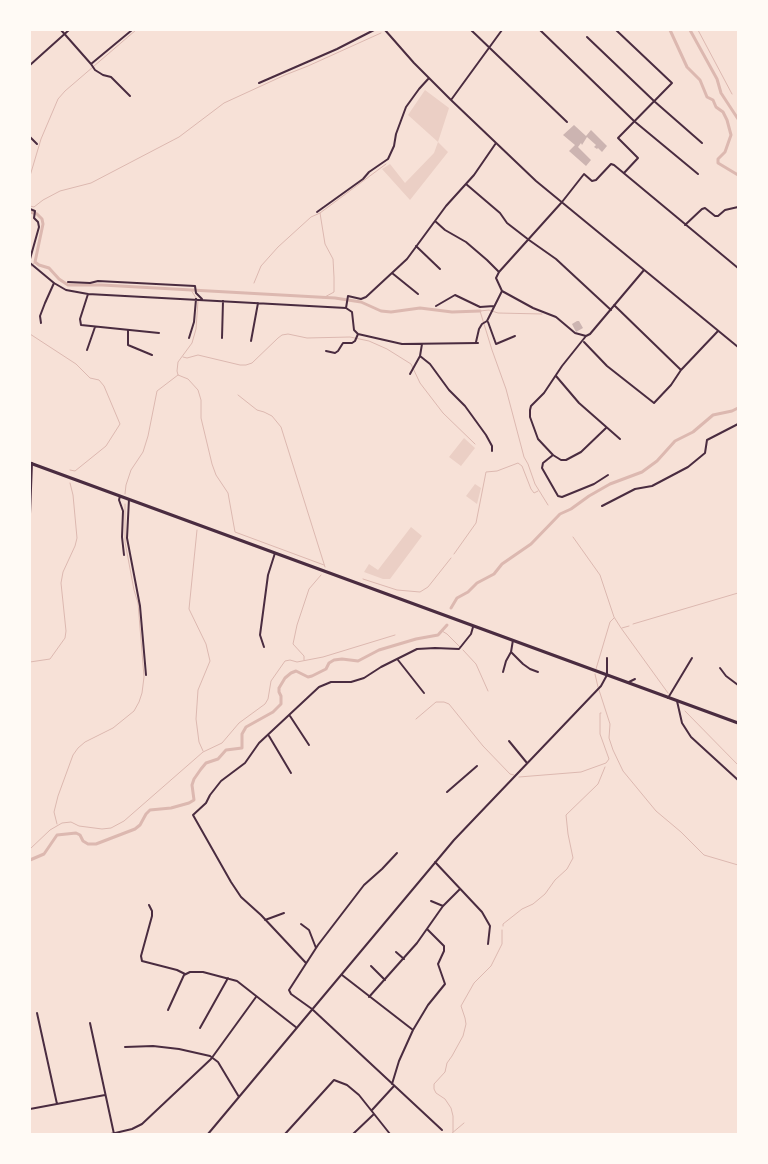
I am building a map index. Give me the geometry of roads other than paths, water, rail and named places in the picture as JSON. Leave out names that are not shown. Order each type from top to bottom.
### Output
[{"type":"highway","points":[[31,463],[737,722]]},
{"type":"street","points":[[61,30],[95,70],[102,75],[111,77],[130,96]]},
{"type":"street","points":[[30,65],[69,30]]},
{"type":"street","points":[[91,64],[132,30]]},
{"type":"street","points":[[259,83],[337,49],[374,30]]},
{"type":"street","points":[[385,30],[451,100],[536,180],[738,347]]},
{"type":"street","points":[[471,30],[567,122]]},
{"type":"street","points":[[451,100],[502,30]]},
{"type":"street","points":[[540,30],[634,121],[698,174]]},
{"type":"street","points":[[616,30],[672,83],[618,138],[638,158],[624,173]]},
{"type":"street","points":[[587,37],[654,101],[702,143]]},
{"type":"street","points":[[316,212],[388,159],[406,107],[429,78]]},
{"type":"street","points":[[30,137],[37,144]]},
{"type":"street","points":[[346,308],[348,296],[361,299],[366,297],[407,259],[435,221],[474,175],[496,143]]},
{"type":"street","points":[[586,336],[575,333],[556,317],[533,308],[502,291],[496,278],[499,272],[562,202],[584,174],[592,181],[596,180],[611,164],[614,165],[738,268]]},
{"type":"street","points":[[466,184],[500,213],[507,223],[556,259],[610,310]]},
{"type":"street","points":[[685,225],[702,209],[705,208],[714,216],[718,216],[725,210],[738,207]]},
{"type":"street","points":[[30,209],[35,211],[34,218],[38,222],[39,227],[30,259]]},
{"type":"street","points":[[435,221],[445,230],[466,242],[499,272]]},
{"type":"street","points":[[416,246],[440,269]]},
{"type":"street","points":[[30,263],[54,283],[66,290],[88,294],[346,308],[352,312],[354,330],[358,334],[402,344],[477,342],[479,329],[487,320],[502,291]]},
{"type":"street","points":[[606,428],[581,452],[566,460],[561,460],[553,455],[538,439],[530,410],[586,336],[590,334],[644,270]]},
{"type":"street","points":[[392,273],[418,294]]},
{"type":"street","points":[[68,282],[90,283],[98,281],[194,286],[196,293],[202,299]]},
{"type":"street","points":[[41,323],[40,316],[44,303],[54,283]]},
{"type":"street","points":[[88,294],[79,322],[81,325],[159,333]]},
{"type":"street","points":[[436,306],[455,295],[480,307],[494,306]]},
{"type":"street","points":[[189,338],[194,322],[196,299]]},
{"type":"street","points":[[222,338],[223,301]]},
{"type":"street","points":[[251,341],[258,303]]},
{"type":"street","points":[[614,305],[681,370]]},
{"type":"street","points":[[487,320],[496,344],[515,336]]},
{"type":"street","points":[[87,350],[95,327]]},
{"type":"street","points":[[128,330],[128,345],[152,355]]},
{"type":"street","points":[[583,341],[607,366],[654,403],[671,385],[681,370],[718,331]]},
{"type":"street","points":[[326,351],[338,352],[343,343],[352,343],[358,334]]},
{"type":"street","points":[[410,374],[420,356],[422,344]]},
{"type":"street","points":[[420,356],[430,364],[449,390],[465,406],[486,435],[492,446],[492,451]]},
{"type":"street","points":[[556,376],[579,403],[620,439]]},
{"type":"street","points":[[602,506],[635,489],[652,486],[688,467],[706,453],[707,440],[738,424]]},
{"type":"street","points":[[553,455],[543,463],[542,468],[558,496],[562,497],[594,484],[608,475]]},
{"type":"street","points":[[30,514],[31,463]]},
{"type":"street","points":[[120,496],[119,500],[123,511],[122,537],[124,555]]},
{"type":"street","points":[[129,499],[127,538],[140,606],[146,675]]},
{"type":"street","points":[[264,647],[260,635],[268,575],[275,553]]},
{"type":"street","points":[[306,963],[234,888],[193,815],[206,803],[221,781],[248,761],[256,746],[319,687],[332,682],[352,682],[364,678],[412,651],[422,648],[459,649],[471,634],[473,626]]},
{"type":"street","points":[[503,672],[511,652],[513,640]]},
{"type":"street","points":[[511,652],[523,664],[538,672]]},
{"type":"street","points":[[208,1134],[457,836],[601,686],[607,675],[607,658]]},
{"type":"street","points":[[668,698],[692,658]]},
{"type":"street","points":[[397,659],[424,694]]},
{"type":"street","points":[[720,668],[726,676],[738,685]]},
{"type":"street","points":[[627,682],[635,679]]},
{"type":"street","points":[[670,685],[672,690]]},
{"type":"street","points":[[677,701],[682,722],[691,737],[738,780]]},
{"type":"street","points":[[289,715],[309,745]]},
{"type":"street","points":[[268,735],[291,773]]},
{"type":"street","points":[[509,741],[527,763]]},
{"type":"street","points":[[447,792],[477,766]]},
{"type":"street","points":[[397,853],[382,870],[364,885],[316,948],[289,988],[289,992],[312,1009],[442,1130]]},
{"type":"street","points":[[435,862],[478,906],[489,925],[488,944]]},
{"type":"street","points":[[369,997],[404,959],[442,906],[460,889]]},
{"type":"street","points":[[431,901],[442,906]]},
{"type":"street","points":[[148,905],[152,916],[141,956],[142,962],[181,971],[185,974]]},
{"type":"street","points":[[265,920],[284,913]]},
{"type":"street","points":[[301,924],[309,930],[316,948]]},
{"type":"street","points":[[371,1111],[393,1085],[401,1054],[413,1030],[426,1008],[445,984],[438,964],[444,951],[444,946],[427,929]]},
{"type":"street","points":[[396,952],[404,959]]},
{"type":"street","points":[[371,966],[385,980]]},
{"type":"street","points":[[197,972],[199,968]]},
{"type":"street","points":[[168,1010],[182,976],[197,972],[228,978],[244,986],[297,1028]]},
{"type":"street","points":[[342,975],[413,1030]]},
{"type":"street","points":[[200,1028],[228,978]]},
{"type":"street","points":[[90,1023],[113,1134],[142,1124],[212,1057],[256,997]]},
{"type":"street","points":[[37,1013],[57,1104]]},
{"type":"street","points":[[126,1047],[152,1046],[180,1049],[212,1057],[218,1062],[239,1097]]},
{"type":"street","points":[[285,1134],[334,1080],[347,1085],[353,1090],[390,1134]]},
{"type":"street","points":[[30,1110],[105,1095]]},
{"type":"street","points":[[353,1134],[374,1114]]},
{"type":"street","points":[[212,1130],[215,1134]]},
{"type":"waterway","points":[[30,176],[41,139],[58,99],[136,30]]},
{"type":"waterway","points":[[670,30],[687,67],[700,80],[707,97],[713,100],[716,107],[723,112],[727,120],[731,135],[725,152],[718,159],[718,163],[738,175]]},
{"type":"waterway","points":[[690,30],[717,79],[721,93],[738,119]]},
{"type":"waterway","points":[[698,30],[732,94]]},
{"type":"waterway","points":[[30,206],[34,207],[60,191],[91,183],[179,137],[224,103],[381,33]]},
{"type":"waterway","points":[[323,298],[334,292],[334,277],[333,259],[325,244],[320,213],[386,164]]},
{"type":"waterway","points":[[30,212],[37,214],[42,219],[43,224],[35,262],[49,268],[59,279],[68,285],[102,285],[335,298],[361,302],[381,311],[391,312],[420,308],[452,312],[480,311]]},
{"type":"waterway","points":[[254,283],[261,266],[278,247],[311,217],[320,213]]},
{"type":"waterway","points":[[30,268],[35,262]]},
{"type":"waterway","points":[[191,290],[198,301],[196,329],[192,343],[178,362],[177,371],[178,375],[188,379],[198,390],[201,400],[201,418],[212,464],[216,475],[228,493],[235,532],[324,565]]},
{"type":"waterway","points":[[542,314],[480,311],[506,389],[524,457],[535,484],[548,505]]},
{"type":"waterway","points":[[30,334],[76,364],[90,378],[99,380],[104,386],[120,424],[106,446],[75,471],[70,470]]},
{"type":"waterway","points":[[183,357],[187,358],[198,355],[246,365],[252,363],[282,335],[288,334],[307,338],[350,337],[369,341],[387,349],[411,364],[420,383],[443,413],[475,444]]},
{"type":"waterway","points":[[125,494],[131,470],[143,452],[148,436],[157,391],[178,375]]},
{"type":"waterway","points":[[238,395],[257,410],[272,416],[281,427],[325,567]]},
{"type":"waterway","points":[[451,608],[457,598],[468,592],[477,583],[494,574],[502,564],[531,544],[560,514],[610,484],[642,472],[657,461],[675,441],[693,432],[713,415],[738,408]]},
{"type":"waterway","points":[[454,554],[476,523],[486,472],[497,471],[518,463],[522,466],[531,489],[534,493],[538,491]]},
{"type":"waterway","points":[[30,662],[50,659],[65,638],[66,631],[61,583],[63,572],[77,538],[70,483]]},
{"type":"waterway","points":[[57,824],[54,812],[73,755],[85,742],[113,728],[134,711],[142,693],[144,677],[138,603],[125,542],[125,504]]},
{"type":"waterway","points":[[197,530],[189,609],[206,644],[210,661],[198,690],[196,719],[199,742],[203,751]]},
{"type":"waterway","points":[[573,537],[600,575],[614,617],[668,693]]},
{"type":"waterway","points":[[363,579],[397,590],[420,592],[428,587],[451,558]]},
{"type":"waterway","points":[[304,660],[304,656],[293,644],[309,589],[321,575]]},
{"type":"waterway","points":[[633,624],[738,593]]},
{"type":"waterway","points":[[596,669],[610,622],[614,618]]},
{"type":"waterway","points":[[30,860],[44,854],[57,835],[76,833],[88,844],[96,844],[135,829],[150,810],[171,808],[194,800],[192,785],[201,769],[206,763],[218,759],[226,750],[242,748],[242,734],[246,727],[273,712],[281,704],[279,688],[285,678],[291,673],[296,671],[308,677],[312,676],[326,669],[329,663],[334,660],[358,661],[379,650],[416,639],[438,635],[447,625]]},
{"type":"waterway","points":[[622,628],[629,626]]},
{"type":"waterway","points":[[442,631],[460,647]]},
{"type":"waterway","points":[[30,849],[50,830],[62,823],[71,822],[79,826],[102,829],[111,828],[124,821],[203,752],[222,743],[239,723],[265,704],[268,699],[271,681],[285,661],[297,662],[323,657],[395,635]]},
{"type":"waterway","points":[[463,650],[476,664],[488,691]]},
{"type":"waterway","points":[[595,674],[598,687]]},
{"type":"waterway","points":[[599,690],[610,724],[609,738],[623,771],[656,811],[704,855],[738,865]]},
{"type":"waterway","points":[[416,719],[436,702],[449,704],[483,746],[510,774],[514,775]]},
{"type":"waterway","points":[[685,711],[738,765]]},
{"type":"waterway","points":[[519,777],[581,772],[606,763],[609,759],[600,734],[601,713]]},
{"type":"waterway","points":[[503,926],[522,909],[533,904],[545,894],[555,880],[567,869],[573,858],[566,815],[598,784],[605,767]]},
{"type":"waterway","points":[[453,1132],[451,1108],[445,1099],[436,1093],[434,1084],[445,1072],[447,1063],[463,1036],[466,1024],[461,1006],[474,983],[491,966],[502,944],[502,930]]},
{"type":"waterway","points":[[451,1134],[464,1123]]}]
